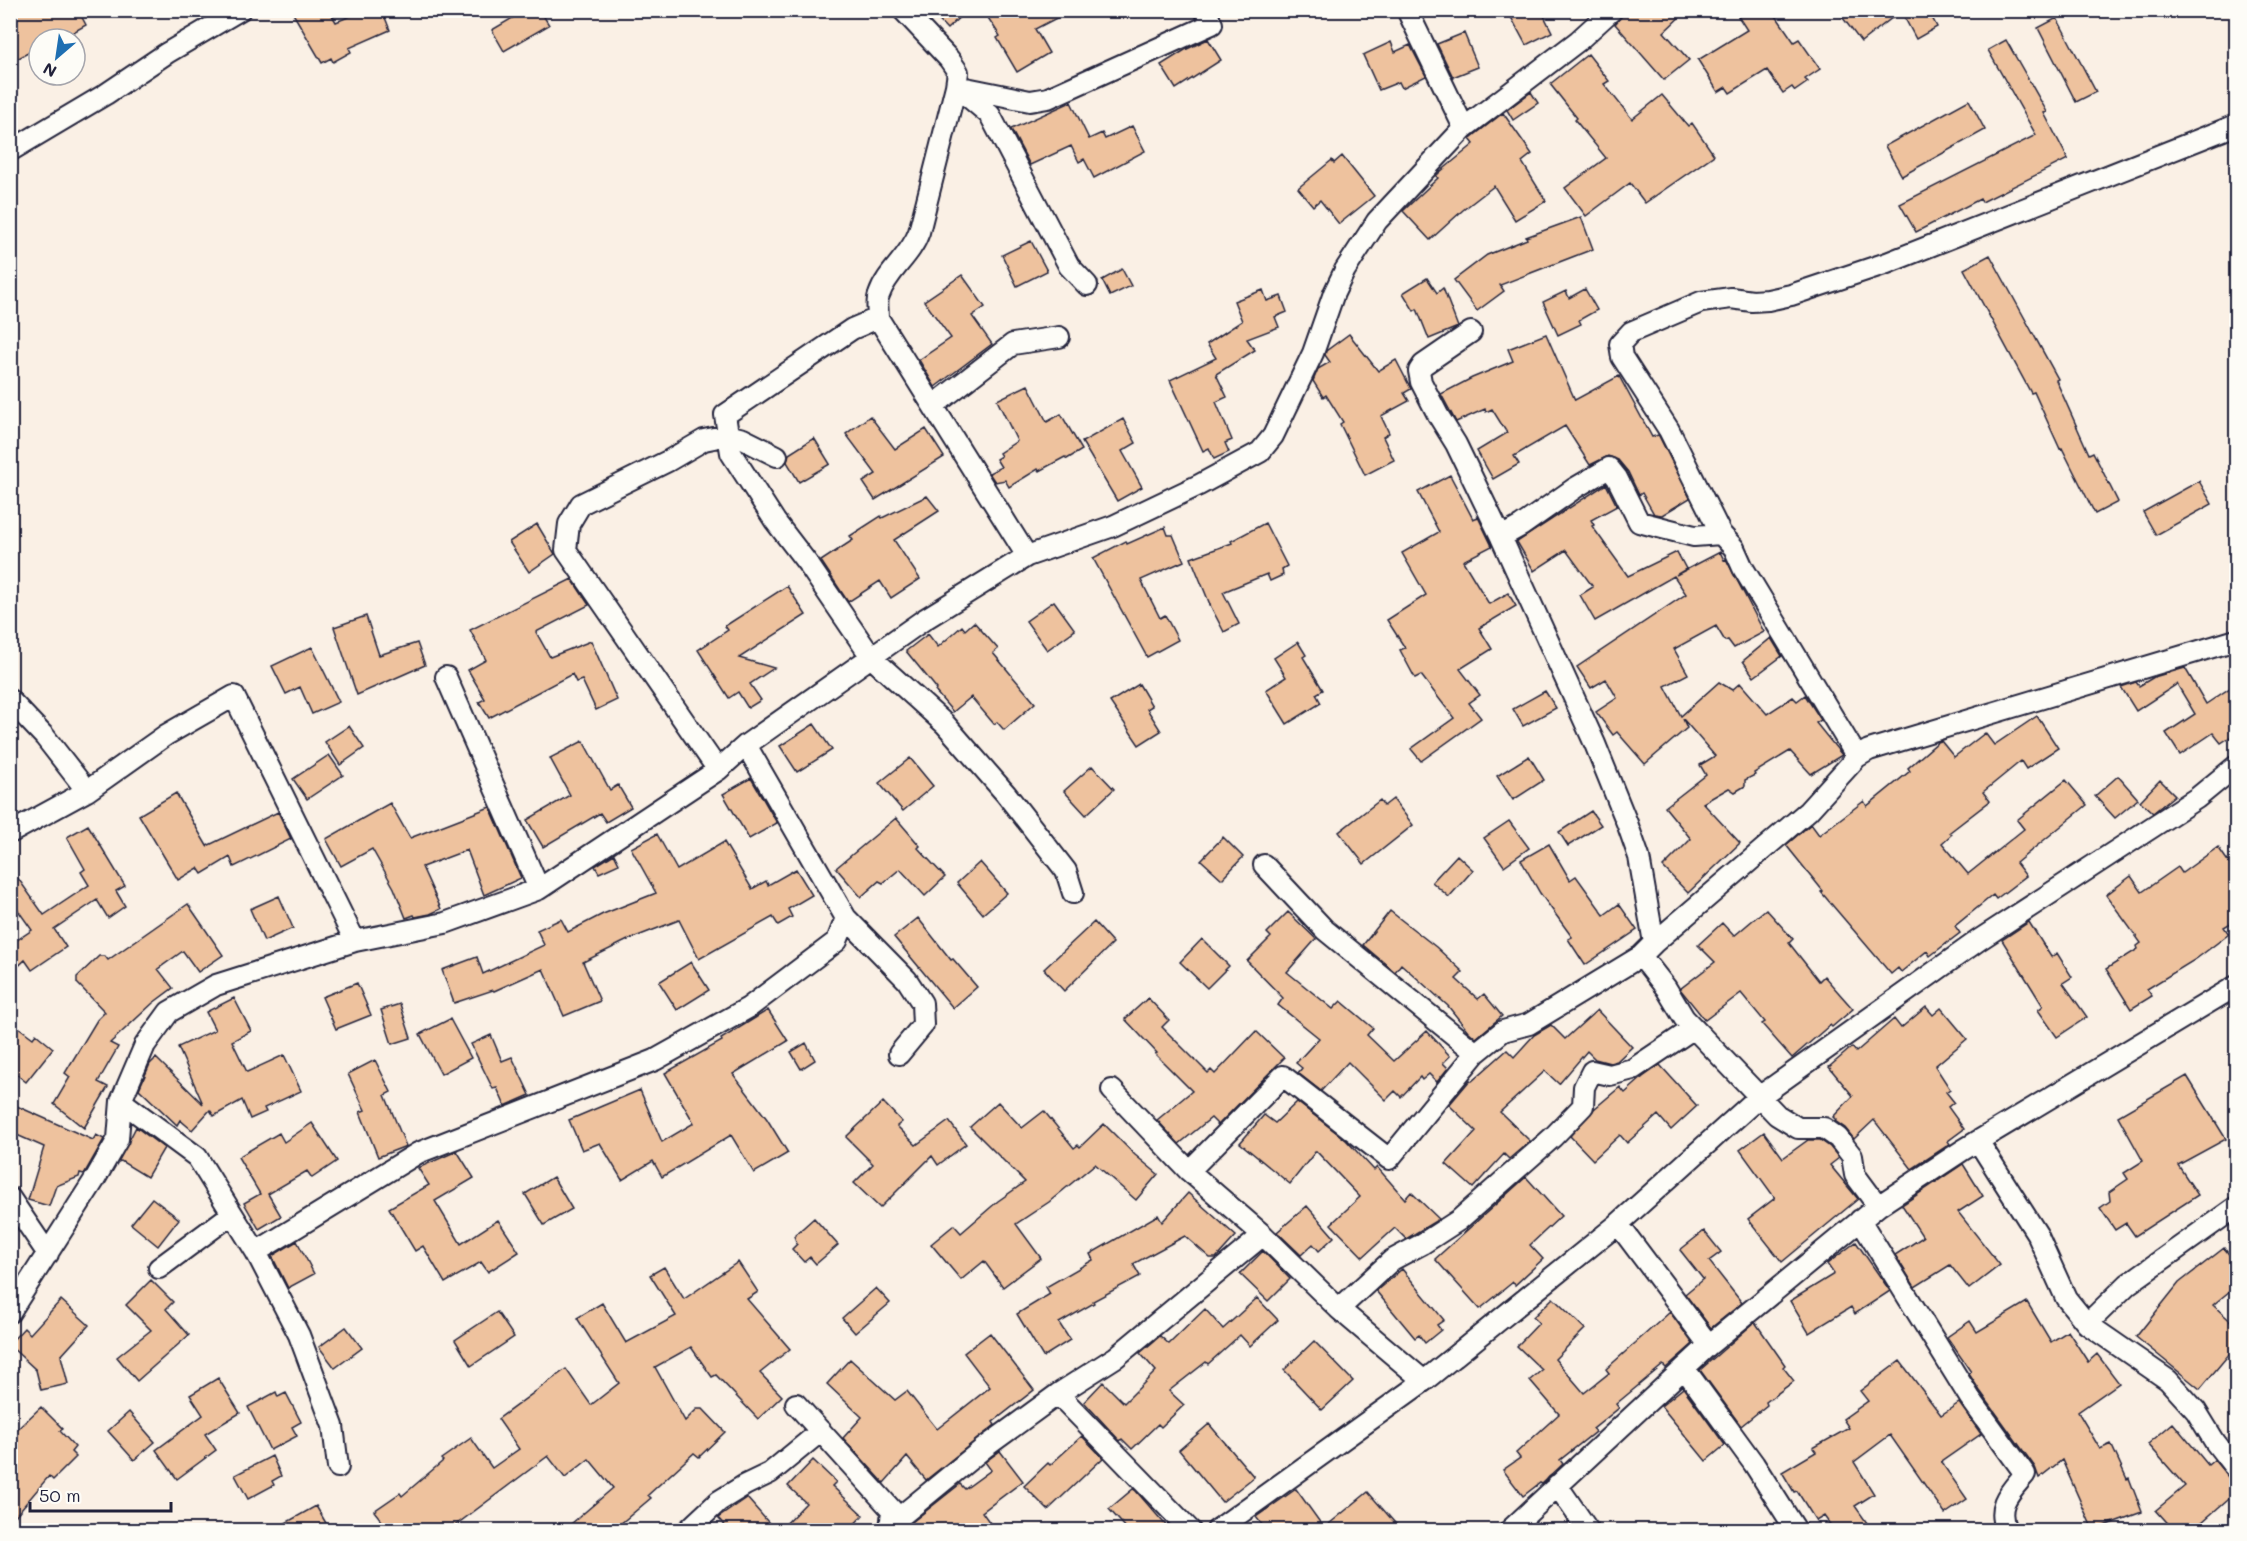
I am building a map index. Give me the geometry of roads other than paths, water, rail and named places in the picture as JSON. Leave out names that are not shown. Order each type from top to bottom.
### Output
[{"type":"street","points":[[10,151],[240,10]]},
{"type":"street","points":[[903,10],[949,59],[958,72],[919,232],[915,243],[878,296],[878,318],[1027,556]]},
{"type":"street","points":[[956,86],[1030,100],[1048,98],[1212,24],[1205,10]]},
{"type":"street","points":[[1407,10],[1464,128]]},
{"type":"street","points":[[10,1312],[118,1138],[121,1101],[145,1045],[169,1012],[216,985],[355,941],[445,923],[539,889],[718,770],[746,745],[925,619],[1027,556],[1113,526],[1199,486],[1260,452],[1273,436],[1313,353],[1334,293],[1345,270],[1377,220],[1464,128],[1578,41],[1612,10]]},
{"type":"street","points":[[956,86],[990,115],[1069,266],[1087,285]]},
{"type":"street","points":[[1857,757],[1743,568],[1734,548],[1722,534],[1669,430],[1622,357],[1620,344],[1631,332],[1701,302],[1731,298],[1752,301],[1768,300],[1791,295],[1855,273],[2236,125]]},
{"type":"street","points":[[878,318],[852,329],[725,416],[730,453],[872,658],[945,724],[1006,794],[1066,871],[1073,893]]},
{"type":"street","points":[[1471,332],[1423,365],[1419,371],[1421,382],[1456,444],[1501,537],[1595,744],[1627,823],[1639,857],[1647,949],[1684,1018],[1777,1115],[1798,1128],[1824,1128],[1838,1138],[1852,1156],[1855,1175],[1878,1206]]},
{"type":"street","points":[[933,406],[1013,344],[1059,337]]},
{"type":"street","points":[[718,770],[566,550],[568,524],[581,504],[668,461],[704,440],[728,435],[743,439],[777,456]]},
{"type":"street","points":[[1501,537],[1609,468],[1617,478],[1639,522],[1694,536],[1722,534]]},
{"type":"street","points":[[1189,1171],[1283,1076],[1389,1159],[1476,1053],[1503,1031],[1529,1024],[1647,949],[1808,811],[1857,757],[1869,750],[2236,640]]},
{"type":"street","points":[[446,678],[539,889]]},
{"type":"street","points":[[10,833],[87,791],[166,735],[234,696],[355,941]]},
{"type":"street","points":[[10,700],[45,737],[87,791]]},
{"type":"street","points":[[746,745],[846,918],[907,980],[922,1003],[923,1025],[899,1054]]},
{"type":"street","points":[[1217,1530],[1424,1381],[1618,1224],[1759,1097],[1979,940],[2197,798],[2236,766]]},
{"type":"street","points":[[1264,865],[1325,930],[1476,1053]]},
{"type":"street","points":[[256,1252],[418,1153],[655,1060],[748,1008],[837,941],[846,918]]},
{"type":"street","points":[[1510,1530],[1708,1345],[1878,1206],[1978,1141],[2236,986]]},
{"type":"street","points":[[1339,1309],[1392,1260],[1459,1220],[1553,1137],[1583,1106],[1584,1087],[1592,1071],[1610,1075],[1634,1070],[1694,1028]]},
{"type":"street","points":[[1112,1090],[1189,1171],[1263,1235],[1339,1309],[1424,1381]]},
{"type":"street","points":[[121,1101],[197,1157],[256,1252],[298,1335],[333,1425],[338,1467]]},
{"type":"street","points":[[1978,1141],[2037,1234],[2049,1265],[2066,1298],[2087,1324],[2168,1380],[2196,1411],[2215,1442],[2236,1468]]},
{"type":"street","points":[[10,1198],[48,1254]]},
{"type":"street","points":[[2087,1324],[2128,1284],[2236,1207]]},
{"type":"street","points":[[159,1268],[232,1214]]},
{"type":"street","points":[[1860,1221],[1970,1398],[2025,1474],[2004,1500],[2002,1522],[2006,1530]]},
{"type":"street","points":[[1618,1224],[1708,1345]]},
{"type":"street","points":[[890,1528],[984,1448],[1058,1394],[1116,1357],[1263,1235]]},
{"type":"street","points":[[1684,1368],[1754,1464],[1797,1530]]},
{"type":"street","points":[[1058,1394],[1190,1530]]},
{"type":"street","points":[[796,1404],[892,1510],[890,1528]]},
{"type":"street","points":[[688,1530],[719,1501],[770,1473],[821,1431]]},
{"type":"street","points":[[1557,1485],[1588,1530]]}]
